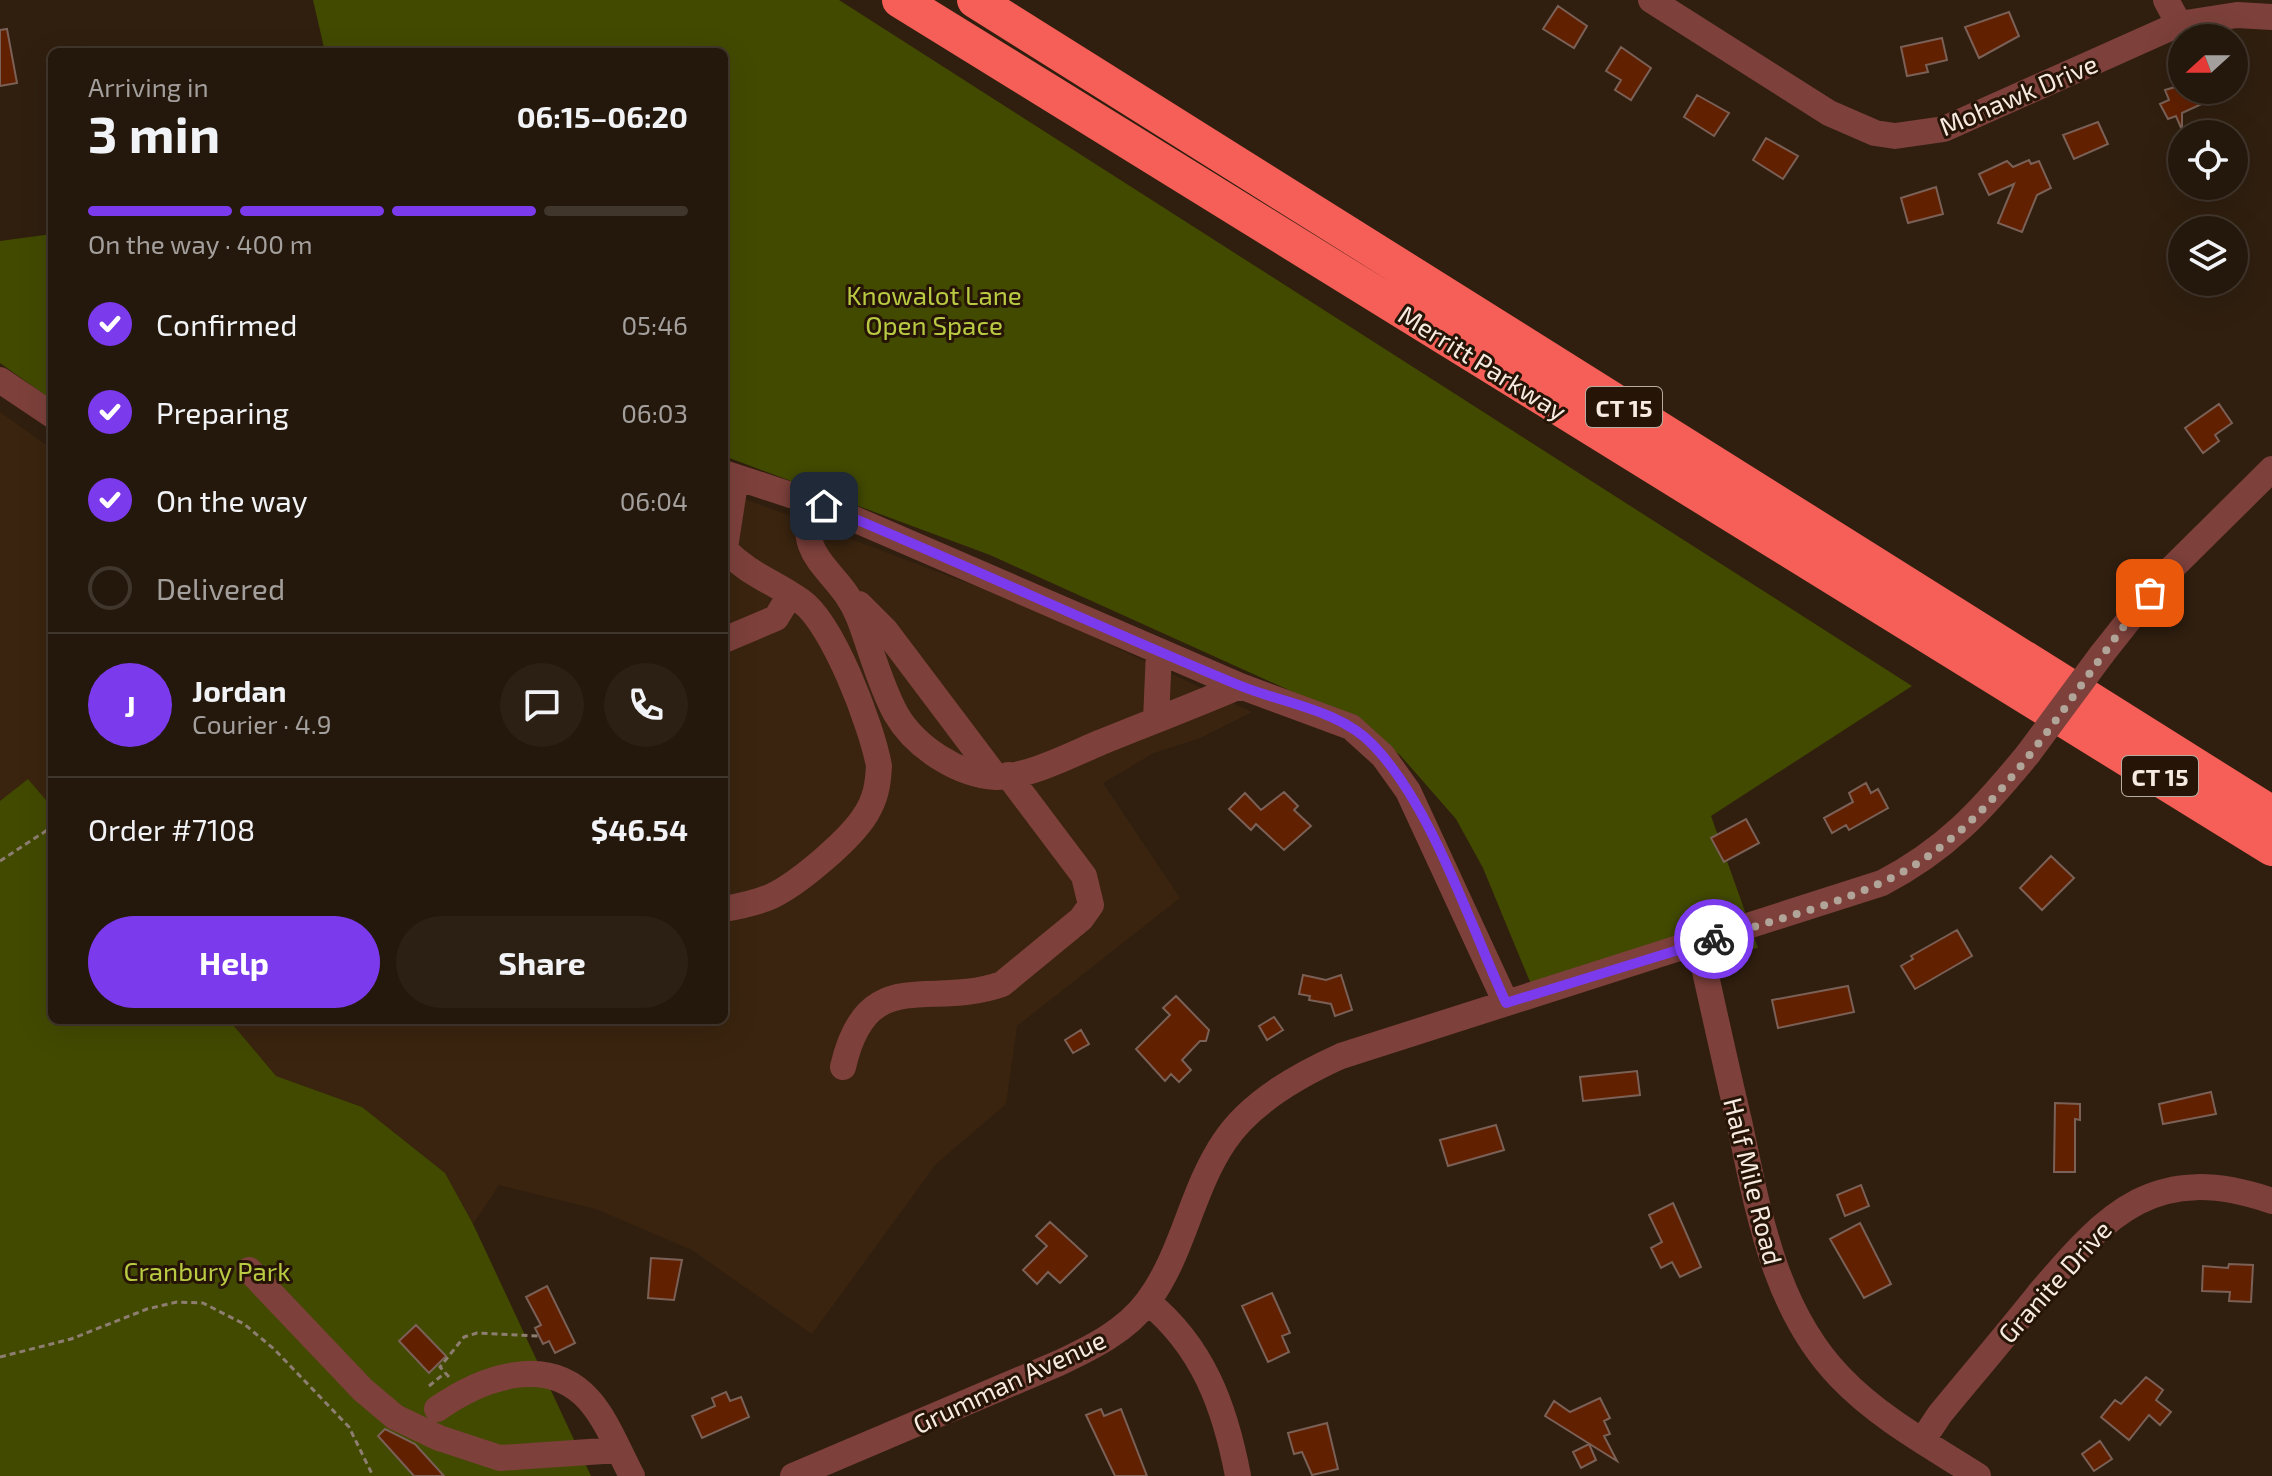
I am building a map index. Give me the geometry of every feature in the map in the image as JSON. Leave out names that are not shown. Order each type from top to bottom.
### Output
[{"type":"highway","name":"Merritt Parkway","points":[[900,0],[2272,848]]},
{"type":"highway","name":"Merritt Parkway","points":[[975,0],[2272,814]]},
{"type":"street","name":"Mohawk Drive","points":[[1651,0],[1829,113],[1875,133],[1895,136],[1944,129],[2168,29]]},
{"type":"street","points":[[2166,0],[2179,24]]},
{"type":"street","name":"Mohawk Drive","points":[[2179,24],[2237,15],[2272,17]]},
{"type":"street","points":[[0,380],[48,412]]},
{"type":"street","name":"Grumman Avenue","points":[[793,1476],[1100,1343],[1148,1302],[1204,1175],[1226,1139],[1250,1113],[1281,1089],[1341,1056],[1844,897],[1912,867],[1971,822],[2028,754],[2102,654],[2199,537],[2272,469]]},
{"type":"street","points":[[728,501],[730,475],[813,503],[1240,686],[1340,722],[1360,734],[1383,756],[1422,819],[1506,1003]]},
{"type":"street","points":[[813,503],[807,521],[807,541],[813,554],[886,631],[1084,876],[1091,905],[1081,919],[1002,984],[989,988],[909,995],[877,1004],[861,1017],[850,1035],[843,1067]]},
{"type":"street","points":[[728,556],[744,570],[790,595],[815,613],[842,662],[876,751],[878,784],[864,817],[794,883],[752,904],[728,908]]},
{"type":"street","points":[[728,638],[776,618],[790,595]]},
{"type":"street","points":[[851,596],[897,715],[923,747],[963,770],[1002,776],[1047,765],[1240,686]]},
{"type":"street","points":[[1156,720],[1159,651]]},
{"type":"street","name":"Half Mile Road","points":[[1699,944],[1749,1170],[1781,1284],[1818,1350],[1841,1378],[1922,1441],[1978,1476]]},
{"type":"street","name":"Granite Drive","points":[[1922,1441],[1940,1414],[2078,1247],[2107,1219],[2159,1193],[2203,1186],[2241,1191],[2272,1201]]},
{"type":"street","points":[[249,1270],[363,1390],[395,1417],[439,1438],[500,1458],[618,1450]]},
{"type":"street","points":[[1148,1302],[1183,1338],[1212,1384],[1226,1418],[1238,1476]]},
{"type":"street","points":[[429,1401],[453,1382],[537,1372],[559,1378],[573,1384],[592,1402],[632,1476]]},
{"type":"path","points":[[0,861],[48,830]]},
{"type":"path","points":[[0,1357],[71,1339],[147,1309],[177,1302],[203,1303],[244,1324],[274,1349],[349,1427],[373,1476]]},
{"type":"path","points":[[429,1401],[453,1382],[439,1366],[464,1337],[477,1333],[539,1336]]},
{"type":"shaded area","points":[[0,412],[48,446],[48,802],[28,779],[0,801]]},
{"type":"shaded area","points":[[728,493],[1028,606],[1252,712],[1200,738],[1154,753],[1103,783],[1180,898],[1017,1026],[1006,1104],[936,1164],[812,1334],[692,1250],[596,1209],[499,1185],[473,1224],[445,1173],[362,1107],[276,1076],[232,1024],[728,1024]]},
{"type":"green space","name":"Knowalot Lane Open Space","points":[[313,0],[839,0],[1912,686],[1711,816],[1758,948],[1646,966],[1535,994],[1483,868],[1456,819],[1400,755],[1335,711],[990,555],[728,457],[728,48],[324,48]]},
{"type":"green space","points":[[48,235],[48,397],[0,363],[0,241]]},
{"type":"green space","name":"Cranbury Park","points":[[28,779],[48,802],[48,1024],[232,1024],[276,1076],[362,1107],[445,1173],[473,1224],[591,1476],[0,1476],[0,801]]},
{"type":"building","points":[[1558,6],[1587,26],[1574,48],[1543,29]]},
{"type":"building","points":[[2009,12],[2019,36],[1979,58],[1965,27]]},
{"type":"building","points":[[7,29],[17,83],[0,86],[0,30]]},
{"type":"building","points":[[1942,38],[1947,60],[1926,65],[1928,72],[1907,76],[1901,47]]},
{"type":"building","points":[[1621,47],[1651,68],[1631,100],[1615,90],[1621,80],[1606,71]]},
{"type":"building","points":[[1697,95],[1729,113],[1714,136],[1684,117]]},
{"type":"building","points":[[2168,100],[2168,104],[2202,104],[2182,113],[2182,120],[2178,120],[2176,116],[2168,119],[2160,104]]},
{"type":"building","points":[[2098,122],[2108,144],[2074,159],[2063,135]]},
{"type":"building","points":[[1766,138],[1798,156],[1783,179],[1753,160]]},
{"type":"building","points":[[2029,160],[2031,164],[2039,161],[2051,188],[2037,195],[2022,232],[1998,223],[2014,184],[1989,195],[1979,174],[2007,161],[2013,167]]},
{"type":"building","points":[[1936,187],[1943,214],[1908,223],[1901,198]]},
{"type":"building","points":[[2219,404],[2232,423],[2215,435],[2219,441],[2203,453],[2185,428]]},
{"type":"building","points":[[1866,783],[1871,793],[1878,789],[1888,808],[1849,830],[1846,825],[1832,833],[1824,818],[1853,802],[1849,793]]},
{"type":"building","points":[[1284,792],[1298,806],[1294,810],[1311,826],[1284,850],[1256,824],[1251,830],[1229,809],[1245,793],[1261,810]]},
{"type":"building","points":[[1746,819],[1759,843],[1724,862],[1711,838]]},
{"type":"building","points":[[2051,856],[2074,878],[2042,910],[2020,888]]},
{"type":"building","points":[[1957,930],[1972,956],[1915,989],[1901,966],[1913,959],[1911,956]]},
{"type":"building","points":[[1303,975],[1326,980],[1341,975],[1352,1010],[1335,1016],[1331,1004],[1309,1000],[1310,996],[1299,994]]},
{"type":"building","points":[[1848,986],[1854,1012],[1778,1028],[1772,1000]]},
{"type":"building","points":[[1176,996],[1209,1030],[1206,1041],[1200,1041],[1182,1060],[1191,1070],[1179,1082],[1171,1074],[1165,1081],[1136,1049],[1170,1015],[1163,1008]]},
{"type":"building","points":[[1274,1017],[1283,1030],[1267,1040],[1259,1026]]},
{"type":"building","points":[[1081,1030],[1089,1044],[1073,1053],[1065,1040]]},
{"type":"building","points":[[1637,1071],[1640,1095],[1583,1101],[1580,1077]]},
{"type":"building","points":[[2211,1092],[2216,1114],[2163,1124],[2159,1104]]},
{"type":"building","points":[[2055,1103],[2080,1104],[2080,1120],[2075,1119],[2075,1172],[2054,1172]]},
{"type":"building","points":[[1496,1125],[1504,1150],[1448,1166],[1440,1140]]},
{"type":"building","points":[[1861,1185],[1869,1206],[1845,1216],[1837,1195]]},
{"type":"building","points":[[1673,1203],[1701,1267],[1680,1277],[1672,1262],[1661,1268],[1651,1248],[1662,1242],[1649,1215]]},
{"type":"building","points":[[1050,1222],[1087,1256],[1060,1283],[1048,1272],[1037,1284],[1023,1270],[1047,1246],[1036,1236]]},
{"type":"building","points":[[1860,1223],[1891,1284],[1864,1298],[1830,1239]]},
{"type":"building","points":[[651,1258],[682,1260],[674,1300],[648,1298]]},
{"type":"building","points":[[2229,1264],[2253,1265],[2251,1302],[2229,1301],[2230,1292],[2202,1291],[2203,1266],[2228,1268]]},
{"type":"building","points":[[547,1286],[575,1343],[555,1353],[549,1341],[543,1344],[535,1328],[541,1325],[526,1297]]},
{"type":"building","points":[[1272,1293],[1290,1333],[1282,1336],[1289,1352],[1268,1362],[1242,1306]]},
{"type":"building","points":[[416,1325],[446,1356],[429,1373],[399,1341]]},
{"type":"building","points":[[2146,1377],[2163,1390],[2156,1400],[2171,1412],[2160,1425],[2149,1415],[2129,1440],[2101,1417],[2115,1400],[2121,1404]]},
{"type":"building","points":[[726,1392],[730,1401],[741,1397],[749,1417],[702,1438],[692,1416],[715,1406],[712,1398]]},
{"type":"building","points":[[1600,1398],[1610,1418],[1604,1421],[1610,1434],[1604,1436],[1617,1461],[1545,1416],[1554,1401],[1570,1412]]},
{"type":"building","points":[[1101,1409],[1104,1416],[1121,1409],[1147,1476],[1115,1476],[1086,1415]]},
{"type":"building","points":[[1327,1423],[1338,1469],[1312,1475],[1302,1452],[1294,1454],[1288,1433]]},
{"type":"building","points":[[385,1429],[415,1444],[444,1476],[414,1476],[378,1436]]},
{"type":"building","points":[[2100,1441],[2112,1459],[2094,1471],[2082,1454]]},
{"type":"building","points":[[1589,1444],[1596,1460],[1581,1468],[1573,1452]]},
{"type":"way so far","points":[[1714,939],[1882,883],[1939,849],[1981,812],[2150,593]]},
{"type":"route","points":[[824,506],[1240,686],[1351,727],[1383,756],[1408,791],[1506,1003],[1714,939]]}]
